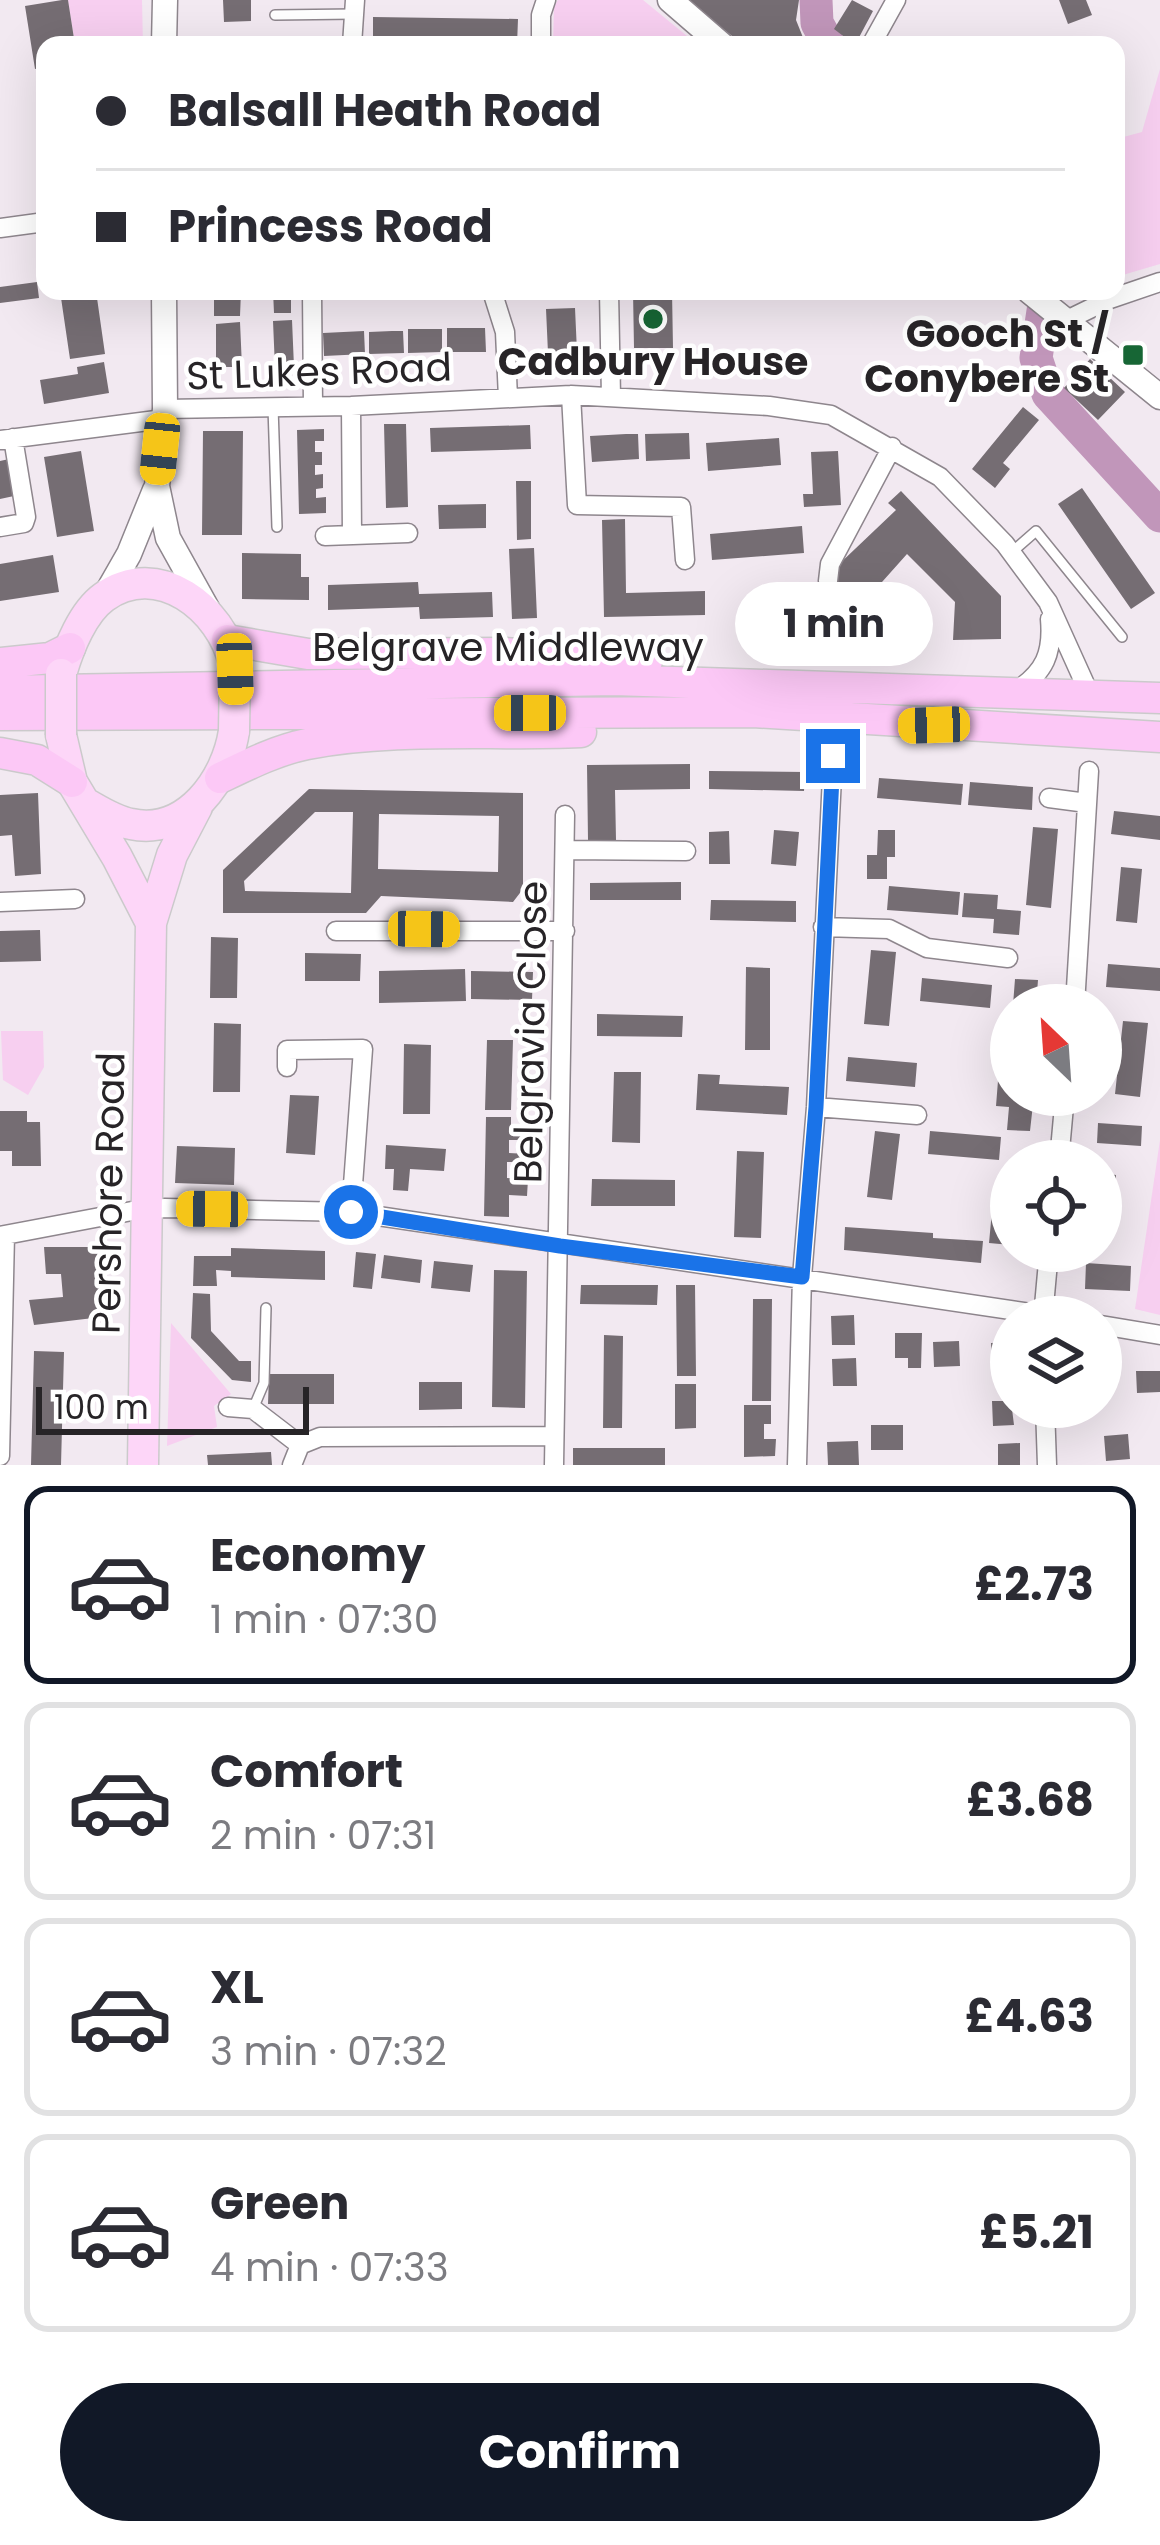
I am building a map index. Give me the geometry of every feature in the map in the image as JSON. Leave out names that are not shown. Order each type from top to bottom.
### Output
[{"type":"highway","points":[[231,655],[506,653],[901,681],[950,693]]},
{"type":"highway","points":[[0,663],[65,661]]},
{"type":"highway","name":"Belgrave Middleway","points":[[0,692],[614,680],[1160,698]]},
{"type":"highway","name":"Belgrave Middleway","points":[[0,715],[753,712],[1160,736]]},
{"type":"highway","points":[[220,778],[306,744],[368,737],[977,724]]},
{"type":"highway","points":[[0,753],[37,760],[79,793]]},
{"type":"main road","points":[[162,586],[208,610],[231,655],[233,731],[220,778],[197,806],[165,820],[133,825],[79,793],[61,735],[65,661],[105,596],[127,588],[162,586]]},
{"type":"main road","name":"Pershore Road","points":[[79,793],[152,923]]},
{"type":"main road","name":"Pershore Road","points":[[143,1465],[152,923],[172,856],[197,806]]},
{"type":"street","points":[[164,36],[165,0]]},
{"type":"street","points":[[541,36],[545,0]]},
{"type":"street","points":[[670,0],[712,36]]},
{"type":"street","points":[[876,36],[896,0]]},
{"type":"street","points":[[0,228],[36,223]]},
{"type":"street","points":[[1125,293],[1160,282]]},
{"type":"street","points":[[105,596],[129,554],[157,486],[165,414],[164,300]]},
{"type":"street","points":[[312,300],[313,406]]},
{"type":"street","points":[[495,300],[505,332],[508,398]]},
{"type":"street","points":[[609,300],[611,397]]},
{"type":"street","points":[[1041,300],[1160,397]]},
{"type":"street","points":[[1061,314],[1104,300]]},
{"type":"street","points":[[571,395],[577,505],[681,507],[685,560]]},
{"type":"street","name":"St Lukes Road","points":[[7,439],[165,414],[571,395],[769,406],[831,415],[940,478],[1011,553],[1048,602],[1090,695]]},
{"type":"street","points":[[351,406],[352,535]]},
{"type":"street","points":[[0,527],[24,524],[26,517],[7,439]]},
{"type":"street","points":[[827,581],[830,564],[892,447]]},
{"type":"street","points":[[157,486],[168,538],[208,610]]},
{"type":"street","points":[[325,536],[408,532]]},
{"type":"street","points":[[1012,694],[1039,676],[1049,655],[1048,602]]},
{"type":"street","points":[[796,1465],[802,1277],[816,1107],[833,756]]},
{"type":"street","points":[[1076,984],[1089,771]]},
{"type":"street","points":[[1049,798],[1088,802]]},
{"type":"street","name":"Belgravia Close","points":[[554,1465],[565,815]]},
{"type":"street","points":[[565,850],[686,851]]},
{"type":"street","points":[[0,902],[75,899]]},
{"type":"street","points":[[823,927],[889,929],[927,948],[1008,958]]},
{"type":"street","points":[[336,931],[565,931]]},
{"type":"street","points":[[287,1067],[287,1050],[363,1049],[351,1212]]},
{"type":"street","points":[[816,1107],[917,1115]]},
{"type":"street","points":[[0,1456],[3,1235],[148,1210],[351,1212],[990,1307]]},
{"type":"street","points":[[1122,1329],[1160,1335]]},
{"type":"street","points":[[228,1407],[253,1409],[300,1445]]},
{"type":"street","points":[[1046,1428],[1047,1465]]},
{"type":"street","points":[[292,1465],[300,1445],[320,1437],[554,1436]]},
{"type":"lane","points":[[275,15],[354,7]]},
{"type":"lane","points":[[273,407],[277,526]]},
{"type":"lane","points":[[1011,553],[1036,531],[1122,637]]},
{"type":"lane","points":[[253,1409],[264,1383],[266,1308]]},
{"type":"shaded area","points":[[68,0],[142,0],[143,36],[74,36]]},
{"type":"shaded area","points":[[558,0],[643,0],[687,36],[553,36]]},
{"type":"shaded area","points":[[1160,69],[1160,264],[1125,274],[1125,137],[1142,132]]},
{"type":"shaded area","points":[[1,1031],[43,1031],[44,1067],[28,1095],[3,1080]]},
{"type":"shaded area","points":[[1160,1140],[1160,1315],[1135,1309]]},
{"type":"shaded area","points":[[171,1323],[231,1394],[214,1406],[217,1427],[167,1446]]},
{"type":"building","points":[[68,0],[74,36],[36,36],[35,69],[25,6]]},
{"type":"building","points":[[223,0],[251,0],[251,21],[224,22]]},
{"type":"building","points":[[685,0],[799,0],[796,20],[802,36],[732,36]]},
{"type":"building","points":[[852,0],[873,11],[860,36],[843,36],[834,29]]},
{"type":"building","points":[[1059,0],[1086,0],[1092,15],[1068,24]]},
{"type":"building","points":[[373,17],[518,19],[517,36],[373,36]]},
{"type":"building","points":[[36,282],[36,298],[0,303],[0,287]]},
{"type":"building","points":[[61,300],[97,300],[105,354],[70,359]]},
{"type":"building","points":[[214,300],[241,300],[240,316],[214,316]]},
{"type":"building","points":[[273,300],[291,300],[291,313],[274,313]]},
{"type":"building","name":"Cadbury House","points":[[633,300],[672,300],[673,348],[634,348]]},
{"type":"building","points":[[575,308],[577,352],[548,353],[546,309]]},
{"type":"building","points":[[292,320],[294,367],[275,368],[273,321]]},
{"type":"building","points":[[240,322],[242,367],[216,367],[216,324]]},
{"type":"building","points":[[447,328],[485,328],[486,352],[447,352]]},
{"type":"building","points":[[408,329],[442,329],[442,352],[408,353]]},
{"type":"building","points":[[364,331],[365,354],[324,356],[323,333]]},
{"type":"building","points":[[403,331],[404,353],[369,354],[369,332]]},
{"type":"building","points":[[1090,359],[1125,392],[1098,420],[1064,388]]},
{"type":"building","points":[[104,362],[109,393],[44,404],[40,380],[78,374],[77,367]]},
{"type":"building","points":[[1023,407],[1039,420],[1003,463],[1010,469],[995,488],[972,469]]},
{"type":"building","points":[[384,424],[406,424],[408,507],[386,508]]},
{"type":"building","points":[[530,425],[531,449],[431,452],[430,428]]},
{"type":"building","points":[[324,429],[324,441],[315,441],[315,452],[322,452],[322,465],[315,465],[315,475],[323,474],[323,488],[316,489],[316,498],[326,497],[326,513],[299,514],[297,430]]},
{"type":"building","points":[[203,431],[243,431],[242,535],[202,535]]},
{"type":"building","points":[[689,433],[690,459],[646,461],[645,434]]},
{"type":"building","points":[[638,434],[639,459],[592,462],[590,436]]},
{"type":"building","points":[[779,438],[781,465],[708,471],[706,443]]},
{"type":"building","points":[[81,451],[94,531],[57,537],[44,457]]},
{"type":"building","points":[[838,451],[841,505],[804,507],[803,494],[813,494],[811,452]]},
{"type":"building","points":[[9,459],[14,496],[0,499],[0,461]]},
{"type":"building","points":[[516,481],[531,481],[531,539],[517,540]]},
{"type":"building","points":[[1082,488],[1155,593],[1131,609],[1058,504]]},
{"type":"building","points":[[901,491],[1001,596],[1001,639],[953,640],[955,602],[907,554],[882,582],[882,638],[836,640],[835,568],[896,510],[888,503]]},
{"type":"building","points":[[486,504],[486,528],[439,529],[438,505]]},
{"type":"building","points":[[625,519],[626,593],[705,591],[705,615],[604,617],[602,520]]},
{"type":"building","points":[[802,526],[804,553],[712,560],[710,534]]},
{"type":"building","points":[[534,548],[537,618],[512,619],[509,549]]},
{"type":"building","points":[[242,553],[301,554],[301,577],[309,577],[309,600],[242,599]]},
{"type":"building","points":[[53,555],[59,592],[0,601],[0,564]]},
{"type":"building","points":[[418,582],[419,594],[492,592],[493,617],[420,619],[419,607],[328,610],[328,585]]},
{"type":"building","points":[[690,764],[690,789],[615,790],[616,840],[588,840],[587,765]]},
{"type":"building","points":[[709,771],[805,772],[804,791],[709,789]]},
{"type":"building","points":[[879,778],[963,784],[961,805],[877,798]]},
{"type":"building","points":[[970,782],[1033,787],[1032,810],[968,805]]},
{"type":"building","points":[[309,789],[523,793],[523,889],[513,902],[381,896],[366,913],[223,913],[223,870]],"holes":[[[315,812],[353,812],[351,893],[245,891],[244,881]],[[379,814],[499,816],[498,872],[378,869]]]},
{"type":"building","points":[[38,793],[41,874],[15,876],[12,835],[0,836],[0,795]]},
{"type":"building","points":[[1114,811],[1160,816],[1160,840],[1111,834]]},
{"type":"building","points":[[1033,827],[1058,829],[1051,908],[1026,905]]},
{"type":"building","points":[[774,830],[799,832],[796,866],[771,864]]},
{"type":"building","points":[[878,830],[895,830],[895,857],[887,857],[887,879],[867,879],[867,855],[877,855]]},
{"type":"building","points":[[729,831],[730,864],[709,864],[709,832]]},
{"type":"building","points":[[1121,867],[1142,869],[1137,923],[1116,921]]},
{"type":"building","points":[[681,882],[681,900],[590,900],[590,883]]},
{"type":"building","points":[[889,886],[960,892],[958,915],[887,910]]},
{"type":"building","points":[[964,893],[998,895],[997,909],[1021,911],[1019,935],[993,933],[994,919],[962,917]]},
{"type":"building","points":[[711,900],[796,901],[796,922],[710,920]]},
{"type":"building","points":[[40,930],[41,961],[0,962],[0,931]]},
{"type":"building","points":[[211,937],[238,938],[237,998],[210,998]]},
{"type":"building","points":[[871,950],[896,952],[889,1026],[864,1024]]},
{"type":"building","points":[[305,953],[361,954],[360,981],[305,981]]},
{"type":"building","points":[[1108,964],[1160,968],[1160,991],[1106,984]]},
{"type":"building","points":[[746,967],[770,968],[770,1050],[745,1050]]},
{"type":"building","points":[[465,969],[466,1001],[379,1003],[379,971]]},
{"type":"building","points":[[471,971],[533,972],[532,1000],[471,999]]},
{"type":"building","points":[[922,978],[990,985],[990,1008],[920,1001]]},
{"type":"building","points":[[1015,979],[1038,980],[1038,984],[1015,984]]},
{"type":"building","points":[[597,1014],[683,1016],[682,1037],[597,1036]]},
{"type":"building","points":[[1123,1021],[1148,1023],[1140,1097],[1122,1095]]},
{"type":"building","points":[[214,1023],[241,1024],[240,1092],[213,1092]]},
{"type":"building","points":[[487,1040],[513,1040],[511,1110],[485,1110]]},
{"type":"building","points":[[404,1044],[431,1045],[430,1114],[403,1114]]},
{"type":"building","points":[[848,1057],[917,1063],[915,1087],[846,1081]]},
{"type":"building","points":[[614,1072],[641,1072],[640,1143],[612,1142]]},
{"type":"building","points":[[698,1074],[720,1075],[719,1084],[789,1087],[787,1115],[696,1110]]},
{"type":"building","points":[[290,1095],[319,1096],[315,1155],[286,1153]]},
{"type":"building","points":[[0,1111],[27,1111],[27,1122],[40,1122],[41,1166],[12,1166],[12,1151],[0,1151]]},
{"type":"building","points":[[1008,1116],[1032,1116],[1030,1131],[1007,1130]]},
{"type":"building","points":[[486,1117],[511,1117],[511,1126],[527,1126],[527,1140],[509,1140],[509,1153],[527,1154],[527,1162],[507,1162],[507,1178],[528,1179],[527,1196],[509,1195],[509,1217],[484,1216]]},
{"type":"building","points":[[1098,1123],[1142,1126],[1141,1146],[1097,1140]]},
{"type":"building","points":[[875,1131],[900,1134],[892,1200],[867,1197]]},
{"type":"building","points":[[930,1131],[1001,1137],[990,1140],[990,1159],[928,1154]]},
{"type":"building","points":[[386,1145],[446,1149],[444,1171],[410,1169],[408,1191],[393,1190],[394,1169],[385,1169]]},
{"type":"building","points":[[177,1146],[235,1148],[234,1185],[175,1183]]},
{"type":"building","points":[[737,1151],[764,1152],[761,1238],[734,1237]]},
{"type":"building","points":[[592,1179],[675,1180],[675,1206],[591,1206]]},
{"type":"building","points":[[845,1227],[983,1241],[981,1263],[844,1250]]},
{"type":"building","points":[[44,1247],[95,1247],[104,1259],[102,1317],[34,1325],[29,1300],[63,1297],[61,1274],[46,1274]]},
{"type":"building","points":[[231,1248],[325,1251],[325,1280],[231,1277],[231,1271],[216,1270],[217,1286],[193,1286],[194,1256],[231,1256]]},
{"type":"building","points":[[356,1252],[376,1254],[372,1289],[353,1287]]},
{"type":"building","points":[[384,1255],[422,1260],[420,1283],[381,1278]]},
{"type":"building","points":[[434,1261],[473,1265],[470,1292],[431,1288]]},
{"type":"building","points":[[1122,1265],[1131,1266],[1130,1291],[1085,1289],[1086,1272],[1122,1272]]},
{"type":"building","points":[[494,1270],[527,1271],[525,1408],[492,1407]]},
{"type":"building","points":[[581,1285],[658,1285],[657,1305],[580,1304]]},
{"type":"building","points":[[676,1285],[695,1285],[696,1376],[677,1376]]},
{"type":"building","points":[[193,1293],[210,1294],[211,1331],[239,1361],[251,1361],[251,1382],[232,1380],[191,1338]]},
{"type":"building","points":[[753,1299],[772,1299],[771,1401],[752,1401]]},
{"type":"building","points":[[854,1315],[855,1345],[832,1345],[831,1316]]},
{"type":"building","points":[[895,1333],[922,1333],[921,1368],[908,1368],[908,1358],[895,1358]]},
{"type":"building","points":[[604,1335],[623,1336],[622,1428],[603,1428]]},
{"type":"building","points":[[959,1341],[960,1366],[934,1367],[933,1342]]},
{"type":"building","points":[[34,1351],[64,1352],[61,1465],[31,1465]]},
{"type":"building","points":[[856,1358],[857,1386],[833,1386],[832,1359]]},
{"type":"building","points":[[1136,1371],[1160,1371],[1160,1392],[1137,1393]]},
{"type":"building","points":[[269,1374],[334,1374],[334,1404],[268,1404]]},
{"type":"building","points":[[419,1382],[462,1382],[462,1409],[419,1410]]},
{"type":"building","points":[[675,1384],[696,1384],[696,1428],[675,1429]]},
{"type":"building","points":[[744,1405],[771,1405],[771,1424],[764,1424],[764,1439],[776,1439],[775,1456],[744,1457]]},
{"type":"building","points":[[871,1425],[903,1425],[903,1450],[871,1450]]},
{"type":"building","points":[[1128,1434],[1130,1459],[1106,1461],[1104,1436]]},
{"type":"building","points":[[858,1441],[859,1465],[828,1465],[827,1442]]},
{"type":"building","points":[[1020,1443],[1020,1465],[998,1465],[998,1444]]},
{"type":"building","points":[[573,1448],[665,1448],[665,1465],[573,1465]]},
{"type":"building","points":[[271,1452],[272,1465],[208,1465],[207,1455]]},
{"type":"waterway","points":[[816,0],[817,23],[824,36]]},
{"type":"waterway","points":[[1045,300],[1036,358],[1048,394],[1160,516]]},
{"type":"place","name":"Cadbury House","points":[[653,319]]},
{"type":"place","name":"Gooch St / Conybere St","points":[[1133,355]]},
{"type":"route","points":[[351,1212],[560,1246],[802,1277],[816,1107],[833,756]]}]
